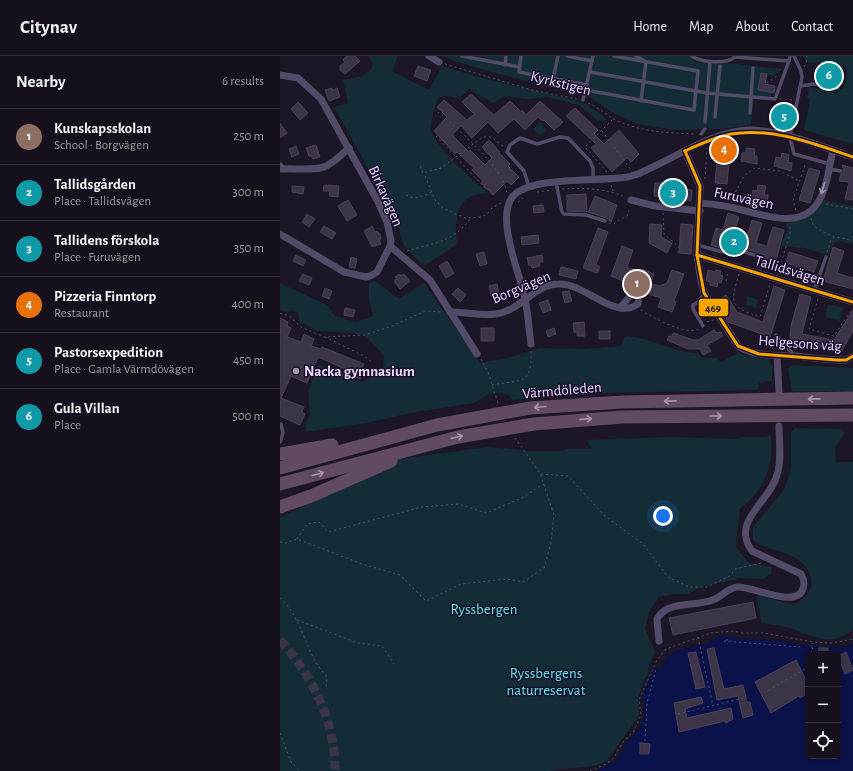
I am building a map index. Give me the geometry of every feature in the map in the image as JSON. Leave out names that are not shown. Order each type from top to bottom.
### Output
[{"type":"highway","name":"Värmdöleden","points":[[280,468],[405,433],[503,412],[530,408],[576,404],[853,398]]},
{"type":"highway","name":"Värmdöleden","points":[[280,484],[429,445],[498,429],[578,420],[622,417],[853,415]]},
{"type":"highway","points":[[280,454],[405,433]]},
{"type":"highway","points":[[280,507],[311,496],[429,445]]},
{"type":"street","points":[[429,56],[439,62]]},
{"type":"street","name":"Birkavägen","points":[[280,75],[298,78],[320,99],[349,148],[387,222],[391,233],[390,246],[430,280],[476,354]]},
{"type":"street","points":[[531,344],[525,300],[506,223],[507,202],[511,197],[528,190],[557,185],[634,176],[706,141],[746,130],[767,131],[853,157]]},
{"type":"street","points":[[280,166],[282,169],[299,167],[319,169],[327,166],[349,148]]},
{"type":"street","name":"Furuvägen","points":[[700,203],[728,206],[773,219],[789,218],[810,212],[819,202],[833,150]]},
{"type":"street","name":"Helgesons väg","points":[[685,151],[698,180],[700,192],[697,255],[704,293],[738,346],[745,351],[777,356],[837,360],[846,360],[853,356]]},
{"type":"street","name":"Furuvägen","points":[[631,200],[663,207],[700,211]]},
{"type":"street","points":[[280,234],[344,272],[359,276],[370,276],[377,272],[390,246]]},
{"type":"street","name":"Tallidsvägen","points":[[697,255],[853,302]]},
{"type":"street","name":"Borgvägen","points":[[450,312],[496,314],[525,300],[532,294],[554,284],[574,286],[611,306],[628,309],[635,306]]},
{"type":"street","points":[[620,308],[631,295],[635,294],[639,296],[640,300],[635,306]]},
{"type":"street","points":[[777,356],[779,391]]},
{"type":"street","points":[[662,640],[657,620],[660,614],[668,608],[709,601],[733,588],[739,587],[789,598],[800,594],[804,585],[801,574],[768,560],[752,551],[748,545],[745,533],[749,519],[768,493],[777,476],[780,426]]},
{"type":"lane","points":[[464,56],[520,67]]},
{"type":"lane","points":[[505,65],[506,56]]},
{"type":"lane","points":[[521,56],[519,72],[587,85]]},
{"type":"lane","points":[[553,79],[558,56]]},
{"type":"lane","points":[[566,56],[592,61]]},
{"type":"lane","points":[[582,100],[586,90],[593,56]]},
{"type":"lane","points":[[586,90],[694,110],[698,71],[614,56]]},
{"type":"lane","points":[[636,56],[646,62]]},
{"type":"lane","points":[[692,56],[702,61],[730,61],[735,57],[788,61]]},
{"type":"lane","points":[[712,61],[721,56]]},
{"type":"lane","points":[[590,72],[707,93],[774,99],[790,56]]},
{"type":"lane","points":[[794,56],[800,70],[801,86],[790,137],[794,154],[841,171]]},
{"type":"lane","points":[[705,122],[707,93],[712,61]]},
{"type":"lane","points":[[641,101],[646,62]]},
{"type":"lane","points":[[715,117],[720,66]]},
{"type":"lane","points":[[750,112],[753,68]]},
{"type":"lane","points":[[801,86],[812,84],[838,88]]},
{"type":"lane","points":[[701,134],[705,129]]},
{"type":"lane","points":[[528,190],[524,171],[508,154],[510,144],[520,138],[537,144],[560,137],[568,138],[590,161],[593,168],[593,180]]},
{"type":"lane","points":[[557,185],[562,212],[564,214],[586,215],[605,221]]},
{"type":"lane","points":[[698,245],[723,252],[734,250],[758,256]]},
{"type":"lane","points":[[817,292],[826,257]]},
{"type":"lane","points":[[703,326],[693,309],[693,305],[698,302],[704,293]]},
{"type":"lane","points":[[776,335],[795,356]]},
{"type":"lane","points":[[280,442],[282,424]]},
{"type":"path","points":[[800,70],[806,65],[807,56]]},
{"type":"path","name":"Kyrkstigen","points":[[439,62],[491,79],[582,100],[599,107],[614,119],[632,127],[656,132],[701,134]]},
{"type":"path","points":[[767,83],[785,70]]},
{"type":"path","points":[[774,99],[794,100]]},
{"type":"path","points":[[438,112],[473,144],[503,181],[507,202]]},
{"type":"path","points":[[613,192],[606,170],[585,147],[614,119]]},
{"type":"path","points":[[602,131],[634,176]]},
{"type":"path","points":[[436,136],[455,158],[486,189]]},
{"type":"path","points":[[424,176],[426,172],[440,168],[479,139],[486,136],[508,148]]},
{"type":"path","points":[[700,192],[704,182],[706,141]]},
{"type":"path","points":[[798,216],[794,200],[805,165]]},
{"type":"path","points":[[420,166],[435,200],[443,208],[465,218],[474,219],[487,214],[492,208],[507,202]]},
{"type":"path","points":[[728,206],[744,176],[754,168],[780,172],[799,181]]},
{"type":"path","points":[[534,193],[557,185],[613,192],[631,200]]},
{"type":"path","points":[[507,202],[514,206],[528,190]]},
{"type":"path","points":[[406,195],[412,198],[419,198],[432,192]]},
{"type":"path","points":[[819,202],[853,209]]},
{"type":"path","points":[[663,207],[664,234],[679,247],[678,253]]},
{"type":"path","points":[[614,224],[627,216],[630,208]]},
{"type":"path","points":[[810,212],[812,224],[816,229],[835,237],[853,240]]},
{"type":"path","points":[[399,254],[427,244],[446,241],[461,230],[470,219]]},
{"type":"path","points":[[826,257],[831,240],[835,237]]},
{"type":"path","points":[[726,281],[730,265]]},
{"type":"path","points":[[817,292],[808,329],[834,336],[853,307]]},
{"type":"path","points":[[635,306],[682,330],[694,331],[709,321],[720,320]]},
{"type":"path","points":[[324,336],[364,335],[392,326],[425,311],[450,312]]},
{"type":"path","points":[[280,313],[289,316],[301,326],[364,356],[373,363]]},
{"type":"path","points":[[492,385],[524,379],[530,374],[532,368],[531,344]]},
{"type":"path","points":[[476,354],[488,372],[498,403]]},
{"type":"path","points":[[297,539],[362,564],[400,575],[426,601],[461,584],[507,579],[523,582],[544,568],[551,543],[554,515],[540,474],[512,434]]},
{"type":"path","points":[[540,474],[568,476],[605,516],[643,544],[668,577],[689,586],[707,587],[730,576],[735,569],[768,560]]},
{"type":"path","points":[[280,542],[286,543],[297,539],[307,524],[319,522],[328,532],[422,507],[459,504],[486,513],[522,498],[543,483]]},
{"type":"path","points":[[280,598],[287,604],[297,620],[314,660],[327,677],[326,688]]},
{"type":"path","points":[[297,620],[358,643],[382,646],[394,664]]},
{"type":"path","points":[[590,771],[613,759],[619,752],[623,742],[634,731],[641,715],[640,700],[656,660],[666,649],[698,637],[720,631],[764,633],[813,642],[839,643],[853,639]]},
{"type":"path","points":[[698,637],[714,706]]},
{"type":"path","points":[[727,641],[728,637]]},
{"type":"path","points":[[724,641],[800,647]]},
{"type":"path","points":[[812,651],[813,642]]},
{"type":"path","points":[[645,741],[647,703],[656,669]]},
{"type":"path","points":[[764,693],[805,669]]},
{"type":"path","points":[[678,714],[744,698]]},
{"type":"path","points":[[280,733],[291,762],[300,771]]},
{"type":"green space","points":[[369,56],[398,56],[392,71],[429,90],[442,66],[478,77],[575,100],[586,104],[608,120],[598,121],[579,105],[547,97],[528,99],[505,96],[493,103],[469,89],[459,99],[449,96],[439,97],[434,109],[430,129],[448,156],[488,193],[478,194],[466,200],[459,210],[457,217],[457,244],[424,266],[404,246],[394,215],[334,107],[348,103],[343,80],[361,76],[369,72],[373,64]]},
{"type":"green space","points":[[442,56],[691,56],[696,62],[718,62],[783,69],[774,76],[761,74],[758,90],[772,92],[771,97],[754,96],[751,125],[718,129],[674,130],[638,124],[613,113],[591,98],[492,72]]},
{"type":"green space","points":[[803,56],[853,56],[853,144],[804,130],[810,99],[807,98],[809,87],[828,91],[843,89],[846,81],[847,68],[829,64],[807,62]]},
{"type":"green space","points":[[540,122],[547,130],[540,136],[533,129]]},
{"type":"green space","points":[[824,200],[853,206],[853,244],[840,241],[834,243],[828,255],[804,248],[781,246],[787,230],[786,223],[803,218],[813,213]]},
{"type":"green space","points":[[375,281],[399,299],[424,283],[480,363],[508,358],[540,348],[585,349],[621,346],[625,336],[698,353],[702,358],[716,358],[721,362],[738,353],[769,359],[772,366],[772,381],[759,383],[758,390],[605,393],[512,400],[508,395],[502,393],[488,394],[474,403],[411,413],[366,423],[306,432],[306,424],[310,414],[308,391],[318,365],[326,366],[362,382],[383,370],[384,356],[365,335],[318,331],[299,321],[298,312],[292,310],[286,312],[280,310],[280,283],[327,305],[335,316],[356,322],[373,316],[369,299],[369,283]]},
{"type":"green space","points":[[747,296],[758,300],[756,308],[746,305]]},
{"type":"green space","points":[[828,304],[843,308],[840,321],[825,317]]},
{"type":"green space","points":[[791,366],[853,368],[853,391],[792,391],[788,369]]},
{"type":"green space","points":[[795,428],[841,429],[845,433],[835,447],[836,462],[853,462],[853,630],[836,639],[820,638],[786,627],[762,623],[756,595],[795,605],[808,594],[812,583],[807,569],[802,562],[794,557],[760,545],[753,540],[753,527],[784,490],[791,469],[791,432]]},
{"type":"green space","name":"Ryssbergen","points":[[771,435],[770,466],[765,479],[756,493],[740,508],[736,547],[749,563],[772,567],[771,574],[763,579],[742,578],[701,587],[689,594],[673,594],[659,597],[650,610],[645,628],[655,652],[638,698],[639,716],[606,762],[592,766],[548,771],[280,771],[280,518],[399,459],[487,447],[532,451],[592,449],[586,440],[671,437],[736,439]]},
{"type":"shaded area","points":[[720,635],[824,647],[853,644],[853,771],[597,771],[616,761],[626,743],[639,729],[644,717],[644,703],[641,699],[653,669],[661,668],[667,657],[675,651],[707,643]]},
{"type":"building","points":[[347,56],[355,56],[360,61],[345,74],[340,70],[340,66],[345,62],[343,60]]},
{"type":"building","points":[[418,66],[431,70],[427,81],[414,76]]},
{"type":"building","points":[[820,69],[841,73],[838,84],[818,80]]},
{"type":"building","points":[[761,73],[767,74],[765,84],[775,86],[774,93],[758,90]]},
{"type":"building","points":[[332,88],[333,90],[337,88],[340,97],[329,101],[325,90]]},
{"type":"building","points":[[471,94],[494,115],[510,101],[526,115],[540,101],[563,122],[554,130],[544,120],[543,121],[538,117],[525,130],[514,119],[498,133],[488,122],[472,138],[461,126],[453,134],[453,136],[469,152],[470,150],[485,165],[492,158],[482,147],[489,140],[510,164],[508,166],[519,177],[511,185],[507,181],[493,195],[481,183],[483,181],[472,170],[474,168],[457,152],[455,154],[434,131],[447,117],[437,107],[444,100],[467,120],[474,114],[462,102]]},
{"type":"building","points":[[298,102],[308,113],[300,120],[291,109]]},
{"type":"building","points":[[575,108],[598,130],[594,134],[604,144],[619,130],[639,154],[631,162],[627,158],[612,172],[591,148],[596,144],[566,116]]},
{"type":"building","points":[[778,108],[792,111],[789,126],[775,123]]},
{"type":"building","points":[[280,123],[287,133],[280,138]]},
{"type":"building","points":[[316,145],[320,157],[313,159],[309,156],[306,148]]},
{"type":"building","points":[[296,146],[299,154],[292,157],[289,149]]},
{"type":"building","points":[[746,148],[755,149],[754,156],[757,156],[757,164],[741,161],[742,153],[746,153]]},
{"type":"building","points":[[718,150],[730,150],[727,184],[715,183]]},
{"type":"building","points":[[782,153],[789,155],[788,162],[792,163],[791,171],[774,166],[776,157],[781,158]]},
{"type":"building","points":[[842,165],[853,168],[853,200],[845,199],[849,182],[839,181],[841,174],[844,172]]},
{"type":"building","points":[[809,168],[820,171],[810,203],[799,200]]},
{"type":"building","points":[[655,183],[662,183],[662,187],[692,190],[691,201],[654,196]]},
{"type":"building","points":[[324,185],[339,186],[338,197],[329,196],[330,191],[323,191]]},
{"type":"building","points":[[758,185],[766,186],[764,195],[768,195],[767,203],[761,202],[761,199],[751,197],[753,190],[757,191]]},
{"type":"building","points":[[292,186],[304,187],[303,194],[292,192]]},
{"type":"building","points":[[586,194],[587,212],[567,211],[567,195]]},
{"type":"building","points":[[595,196],[617,205],[611,222],[606,218],[588,212]]},
{"type":"building","points":[[348,200],[357,215],[347,221],[338,206]]},
{"type":"building","points":[[543,205],[544,212],[534,213],[533,206]]},
{"type":"building","points":[[728,213],[739,217],[733,236],[746,240],[752,220],[762,223],[756,243],[767,246],[773,227],[784,230],[774,268],[764,265],[765,255],[724,243],[723,249],[711,245],[716,228],[723,230]]},
{"type":"building","points":[[307,214],[315,219],[309,227],[302,222]]},
{"type":"building","points":[[650,224],[662,225],[661,237],[672,243],[667,253],[649,243]]},
{"type":"building","points":[[681,224],[693,225],[691,254],[679,253]]},
{"type":"building","points":[[324,226],[336,233],[332,239],[320,232]]},
{"type":"building","points":[[372,226],[375,232],[377,231],[380,234],[381,239],[379,239],[381,244],[372,247],[364,231]]},
{"type":"building","points":[[598,228],[608,232],[596,265],[600,267],[597,273],[583,268]]},
{"type":"building","points":[[538,235],[539,243],[522,245],[521,237]]},
{"type":"building","points":[[622,246],[633,250],[627,267],[641,273],[642,269],[654,274],[650,283],[659,286],[667,283],[672,270],[684,274],[674,301],[676,302],[672,312],[658,307],[661,298],[635,289],[636,286],[611,276]]},
{"type":"building","points":[[833,247],[844,251],[837,273],[853,278],[853,289],[823,281]]},
{"type":"building","points":[[484,252],[487,264],[480,266],[476,254]]},
{"type":"building","points":[[789,252],[818,261],[814,272],[786,263]]},
{"type":"building","points":[[296,255],[306,260],[303,266],[293,261]]},
{"type":"building","points":[[542,255],[543,262],[539,262],[540,266],[532,268],[531,265],[529,266],[527,258]]},
{"type":"building","points":[[351,257],[357,259],[355,268],[349,267]]},
{"type":"building","points":[[447,261],[454,273],[446,278],[439,266]]},
{"type":"building","points":[[561,267],[578,271],[576,279],[559,275]]},
{"type":"building","points":[[708,270],[715,272],[716,270],[721,271],[720,275],[723,276],[721,283],[718,282],[717,287],[710,285],[710,282],[706,281]]},
{"type":"building","points":[[303,274],[312,278],[309,285],[299,281]]},
{"type":"building","points":[[399,274],[401,276],[404,274],[410,281],[400,289],[394,281],[397,279],[395,277]]},
{"type":"building","points":[[497,284],[499,294],[491,296],[489,286]]},
{"type":"building","points":[[774,286],[785,290],[770,337],[728,322],[716,301],[726,295],[737,312],[763,322]]},
{"type":"building","points":[[325,288],[332,291],[329,299],[322,296]]},
{"type":"building","points":[[458,288],[466,295],[460,302],[452,294]]},
{"type":"building","points":[[569,291],[572,301],[565,303],[562,292]]},
{"type":"building","points":[[800,294],[811,297],[802,334],[834,340],[853,310],[853,331],[841,352],[790,340],[791,326]]},
{"type":"building","points":[[548,300],[551,310],[543,313],[539,303]]},
{"type":"building","points":[[345,308],[355,310],[353,317],[344,315]]},
{"type":"building","name":"Nacka gymnasium","points":[[280,318],[288,322],[287,326],[291,328],[287,337],[301,342],[304,334],[314,339],[311,346],[321,349],[322,347],[364,364],[362,369],[364,370],[360,379],[353,376],[354,373],[318,357],[307,383],[291,376],[281,398],[304,407],[302,412],[305,414],[300,425],[280,416]]},
{"type":"building","points":[[584,322],[585,336],[577,336],[577,332],[574,332],[573,323]]},
{"type":"building","points":[[481,328],[494,328],[494,341],[481,341]]},
{"type":"building","points":[[554,328],[556,334],[548,337],[546,331]]},
{"type":"building","points":[[714,330],[717,333],[721,332],[723,336],[707,345],[711,351],[703,355],[700,349],[688,349],[667,340],[669,336],[672,337],[673,333],[693,340],[698,340]]},
{"type":"building","points":[[599,331],[610,331],[610,339],[599,339]]},
{"type":"building","points":[[753,602],[756,618],[673,635],[669,618]]},
{"type":"building","points":[[714,648],[724,689],[743,685],[747,702],[750,702],[753,715],[743,718],[738,696],[717,700],[707,649]]},
{"type":"building","points":[[819,648],[828,648],[828,651],[818,651]]},
{"type":"building","points":[[696,652],[705,687],[696,689],[688,653]]},
{"type":"building","points":[[846,652],[853,670],[845,674],[841,664],[841,654]]},
{"type":"building","points":[[796,660],[805,678],[805,695],[800,698],[799,696],[771,713],[755,682]]},
{"type":"building","points":[[701,697],[703,703],[685,709],[687,718],[731,708],[733,719],[726,723],[725,721],[679,732],[674,703]]},
{"type":"building","points":[[640,743],[650,744],[649,754],[640,754]]},
{"type":"tunnel","points":[[280,640],[302,668],[320,701],[331,735],[335,771]]},
{"type":"transit line","name":"469","points":[[685,151],[725,135],[747,132],[793,138],[853,157]]},
{"type":"transit line","name":"469","points":[[685,151],[700,186],[697,255],[704,293],[738,346],[759,354],[837,360],[846,360],[853,356]]},
{"type":"transit line","name":"469","points":[[697,255],[853,302]]},
{"type":"place","name":"Gula Villan","points":[[829,76]]},
{"type":"place","name":"Pastorsexpedition","points":[[784,117]]},
{"type":"place","name":"Pizzeria Finntorp","points":[[724,150]]},
{"type":"place","name":"Tallidens förskola","points":[[673,193]]},
{"type":"place","name":"Tallidsgården","points":[[734,242]]},
{"type":"place","name":"Kunskapsskolan","points":[[637,284]]},
{"type":"place","name":"Nacka gymnasium","points":[[296,371]]},
{"type":"park label","name":"Ryssbergens naturreservat","points":[[546,682]]}]
